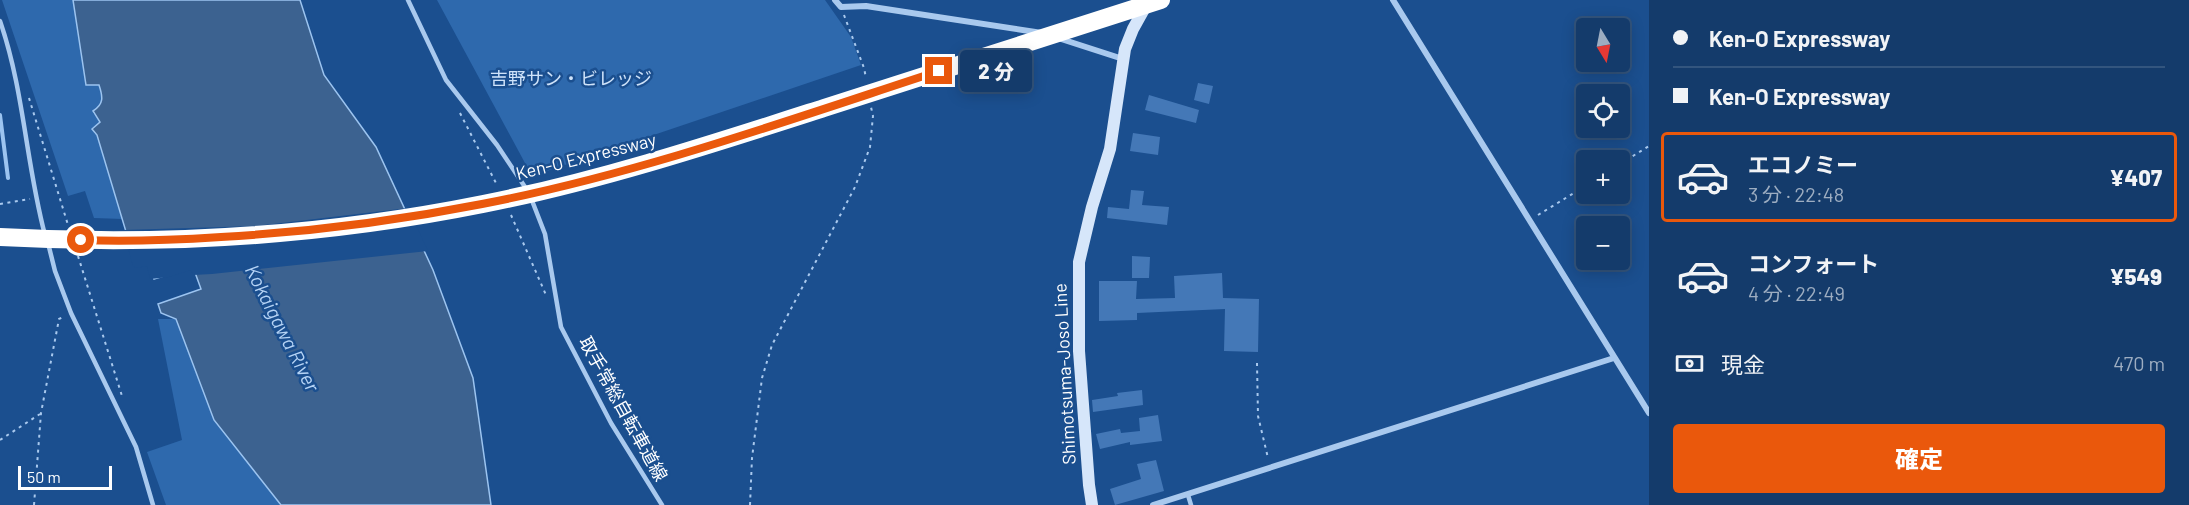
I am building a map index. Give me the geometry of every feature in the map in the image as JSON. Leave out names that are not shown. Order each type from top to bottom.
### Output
[{"type":"highway","name":"Ken-O Expressway","points":[[0,237],[101,241],[288,233],[388,221],[483,204],[577,183],[673,157],[1161,0]]},
{"type":"main road","name":"Shimotsuma-Joso Line","points":[[1092,505],[1079,351],[1079,262],[1092,207],[1110,149],[1123,59],[1133,29],[1149,0]]},
{"type":"street","points":[[835,0],[841,7],[866,6],[1037,31],[1123,59]]},
{"type":"street","points":[[1392,0],[1649,413]]},
{"type":"street","points":[[1153,505],[1614,358]]},
{"type":"lane","name":"取手常総自転車道線","points":[[408,0],[446,80],[498,145],[536,207],[545,234],[561,327],[611,423],[662,505]]},
{"type":"lane","points":[[0,21],[16,75],[35,197],[55,271],[71,313],[136,447],[153,505]]},
{"type":"lane","points":[[0,35],[10,49]]},
{"type":"lane","points":[[1188,495],[1191,505]]},
{"type":"path","points":[[841,7],[864,68],[868,87]]},
{"type":"path","points":[[750,505],[752,458],[762,378],[772,345],[855,187],[870,147],[873,116],[871,106]]},
{"type":"path","points":[[1630,158],[1649,146]]},
{"type":"path","points":[[1528,221],[1576,192]]},
{"type":"path","points":[[0,204],[35,197]]},
{"type":"path","points":[[34,505],[41,413],[59,319],[71,313]]},
{"type":"path","points":[[1257,363],[1258,416],[1270,468]]},
{"type":"path","points":[[0,440],[41,413]]},
{"type":"green space","points":[[2,0],[73,0],[87,85],[99,85],[102,97],[93,113],[100,122],[94,133],[97,135],[123,219],[94,218],[85,191],[68,196]]},
{"type":"green space","name":"吉野サン・ビレッジ","points":[[437,0],[825,0],[851,37],[861,65],[532,176]]},
{"type":"green space","points":[[158,319],[176,319],[214,420],[281,505],[166,505],[147,452],[182,440]]},
{"type":"water","name":"Kokaigawa River","points":[[73,0],[300,0],[324,75],[376,147],[433,270],[473,378],[491,505],[281,505],[214,420],[176,319],[161,313],[158,304],[201,289],[193,267],[154,279],[149,263],[136,265],[97,135],[92,129],[100,122],[93,111],[101,103],[101,93],[99,85],[86,85]]},
{"type":"pier","points":[[408,208],[428,251],[212,274],[193,275],[191,270],[169,277],[150,279],[147,266],[136,268],[133,266],[123,230],[256,226]]},
{"type":"building","points":[[1198,83],[1213,86],[1209,104],[1194,100]]},
{"type":"building","points":[[1149,95],[1199,110],[1196,123],[1145,110]]},
{"type":"building","points":[[1133,133],[1160,137],[1158,155],[1130,151]]},
{"type":"building","points":[[1131,190],[1144,191],[1142,205],[1169,207],[1167,225],[1107,218],[1108,207],[1129,209]]},
{"type":"building","points":[[1132,256],[1150,257],[1149,278],[1132,278]]},
{"type":"building","points":[[1222,273],[1223,298],[1259,299],[1258,352],[1224,351],[1225,309],[1137,313],[1137,320],[1099,321],[1099,281],[1137,281],[1136,299],[1175,298],[1174,276]]},
{"type":"building","points":[[1142,390],[1143,405],[1093,412],[1092,400],[1118,396],[1117,393]]},
{"type":"building","points":[[1158,415],[1162,441],[1130,445],[1130,442],[1100,449],[1096,434],[1120,429],[1121,433],[1140,431],[1139,418]]},
{"type":"building","points":[[1156,460],[1164,491],[1115,505],[1110,489],[1141,479],[1137,464]]},
{"type":"waterway","points":[[0,115],[8,178]]},
{"type":"route","points":[[81,240],[186,239],[288,233],[388,221],[483,204],[577,183],[673,157],[939,71]]}]
